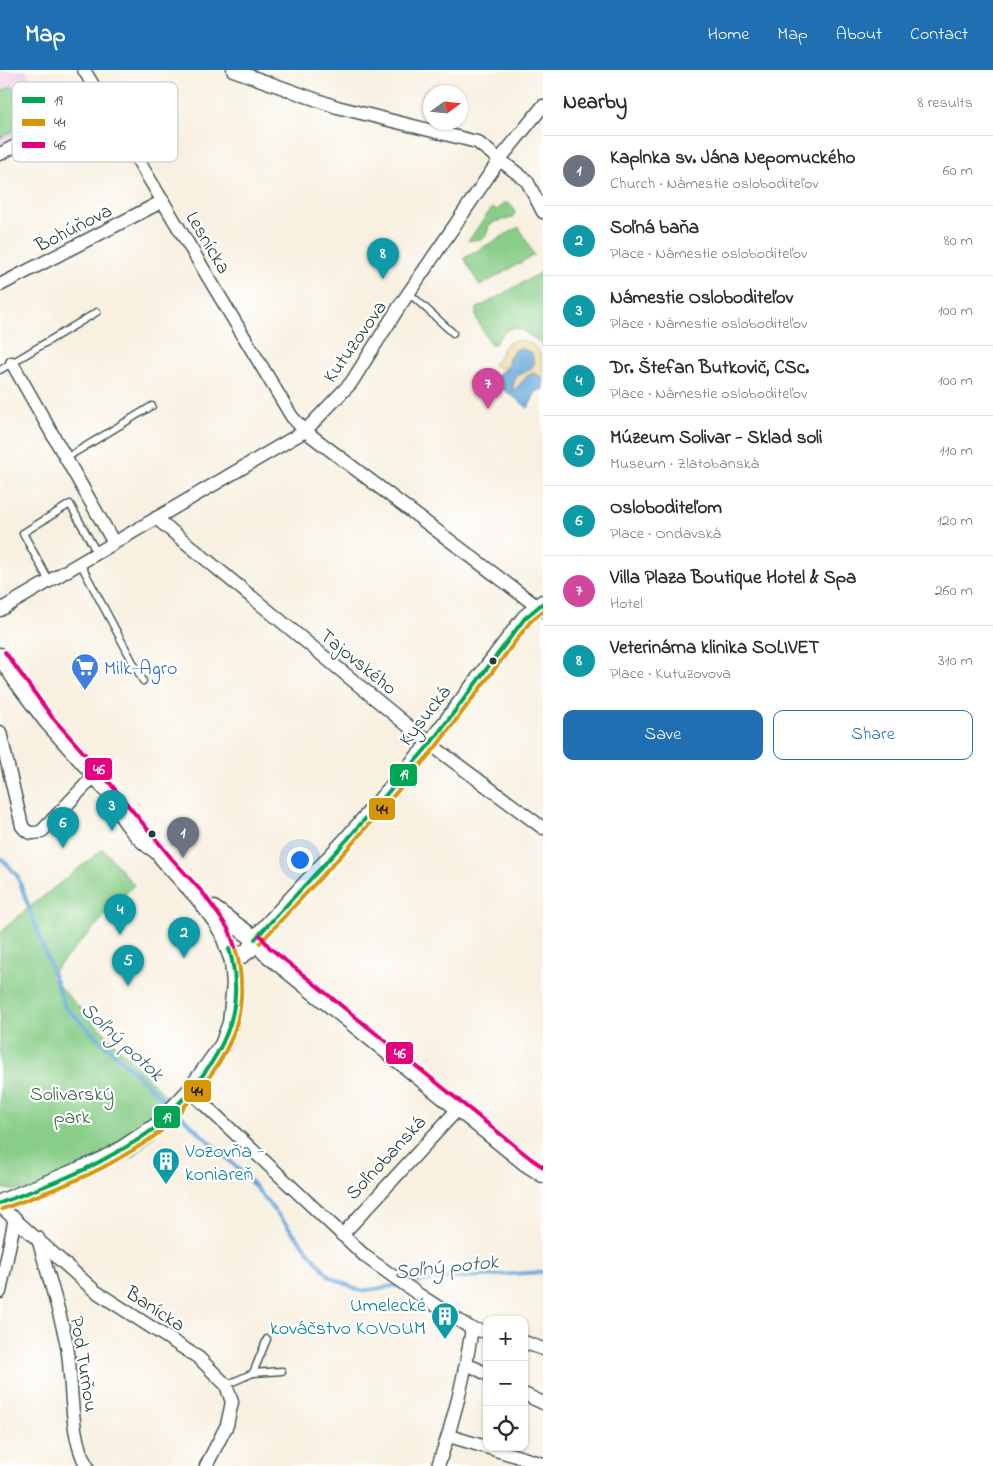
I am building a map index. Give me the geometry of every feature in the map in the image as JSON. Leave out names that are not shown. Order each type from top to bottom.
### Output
[{"type":"street","name":"Lesnícka","points":[[84,70],[91,82]]},
{"type":"street","points":[[233,70],[337,107],[477,142],[527,181],[543,212]]},
{"type":"street","name":"Kutuzovova","points":[[0,610],[305,431],[351,384],[409,293],[500,159],[543,106]]},
{"type":"street","points":[[0,154],[12,148]]},
{"type":"street","name":"Lesnícka","points":[[139,162],[292,417],[305,431],[541,607]]},
{"type":"street","name":"Bohúňova","points":[[0,286],[163,201]]},
{"type":"street","points":[[12,363],[114,543]]},
{"type":"street","name":"Tajovského","points":[[156,518],[430,744],[543,828]]},
{"type":"street","name":"Kysucká","points":[[255,940],[430,744],[525,618],[541,607]]},
{"type":"street","points":[[0,656],[19,684],[67,744],[97,777],[216,921],[223,933],[231,955],[235,984],[231,1023],[223,1045],[186,1096],[157,1126],[121,1150],[97,1163],[0,1205]]},
{"type":"street","points":[[1,738],[22,826],[31,834],[41,832],[97,777]]},
{"type":"street","name":"Soľnobanská","points":[[198,897],[255,940],[266,952],[458,1109],[526,1163],[543,1174]]},
{"type":"street","points":[[231,955],[242,942],[255,940]]},
{"type":"street","points":[[186,1096],[366,1257],[472,1329],[483,1331]]},
{"type":"street","name":"Soľnobanská","points":[[342,1235],[458,1109]]},
{"type":"street","name":"Banícka","points":[[0,1205],[95,1291],[199,1358],[226,1385]]},
{"type":"street","points":[[0,1292],[15,1218]]},
{"type":"street","name":"Pod Turňou","points":[[38,1238],[67,1346],[76,1426],[81,1456],[87,1466]]},
{"type":"street","points":[[438,1466],[449,1436],[467,1364],[472,1329]]},
{"type":"street","points":[[528,1343],[543,1349]]},
{"type":"street","points":[[467,1364],[483,1372]]},
{"type":"street","points":[[206,1466],[227,1425],[232,1402],[226,1385]]},
{"type":"street","points":[[528,1396],[543,1404]]},
{"type":"street","points":[[449,1436],[543,1464]]},
{"type":"lane","points":[[409,293],[454,333]]},
{"type":"lane","points":[[0,370],[97,312]]},
{"type":"lane","points":[[66,458],[152,406]]},
{"type":"lane","points":[[49,581],[23,533],[70,504],[97,553]]},
{"type":"lane","points":[[80,563],[143,681]]},
{"type":"lane","points":[[67,744],[92,760],[119,793],[134,822]]},
{"type":"lane","points":[[97,777],[115,815],[143,848],[167,863]]},
{"type":"lane","points":[[253,1373],[267,1340]]},
{"type":"lane","points":[[226,1385],[253,1373],[282,1371]]},
{"type":"shaded area","points":[[0,70],[26,70],[33,82],[12,82],[12,149],[0,155]]},
{"type":"green space","points":[[12,86],[12,132],[0,138],[0,92]]},
{"type":"green space","points":[[504,203],[514,209],[515,213],[512,218],[494,222],[489,225],[485,237],[468,241],[492,208],[497,210]]},
{"type":"green space","points":[[519,227],[534,255],[480,286],[464,258]]},
{"type":"green space","points":[[543,271],[543,348],[537,341],[518,328],[509,329],[502,334],[495,344],[490,344],[476,318],[476,309]]},
{"type":"green space","name":"Solivarský park","points":[[103,849],[134,885],[49,976],[178,1109],[134,1157],[58,1189],[12,1190],[0,1188],[0,933],[16,918]]},
{"type":"sand","points":[[516,340],[530,343],[535,347],[541,357],[543,378],[534,373],[527,376],[513,393],[517,377],[522,372],[531,369],[521,348],[514,351],[505,371],[493,364],[500,357],[505,345]]},
{"type":"water","points":[[521,348],[532,353],[534,365],[517,376],[513,384],[513,392],[527,376],[533,373],[543,378],[543,389],[536,392],[528,408],[495,383],[499,372],[505,371],[514,351]]},
{"type":"waterway","name":"Soľný potok","points":[[0,857],[17,875],[65,1007],[170,1106]]},
{"type":"waterway","name":"Soľný potok","points":[[177,1112],[246,1176],[330,1277],[361,1291],[399,1285]]},
{"type":"waterway","name":"Soľný potok","points":[[408,1284],[440,1279],[543,1272]]},
{"type":"transit line","name":"19","points":[[255,939],[345,842],[430,744],[525,618],[543,603]]},
{"type":"transit line","name":"44","points":[[260,943],[350,846],[435,748],[530,622],[543,611]]},
{"type":"transit line","name":"46","points":[[5,652],[52,717],[203,893],[229,930],[235,947]]},
{"type":"transit line","name":"46","points":[[260,935],[270,948],[543,1167]]},
{"type":"transit line","name":"44","points":[[2,1209],[98,1170],[144,1144],[162,1130],[191,1099],[217,1065],[235,1029],[240,1010],[241,990],[240,969],[235,947]]},
{"type":"transit line","name":"19","points":[[0,1203],[68,1177],[127,1147],[156,1127],[185,1097],[211,1064],[228,1029],[235,991],[234,970],[229,949]]},
{"type":"place","name":"Veterinárna klinika SOLIVET","points":[[383,279]]},
{"type":"place","name":"Villa Plaza Boutique Hotel & Spa","points":[[488,409]]},
{"type":"place","name":"Milk-Agro","points":[[85,691]]},
{"type":"place","name":"Námestie Osloboditeľov","points":[[112,831]]},
{"type":"place","name":"Osloboditeľom","points":[[63,848]]},
{"type":"place","name":"Kaplnka sv. Jána Nepomuckého","points":[[183,858]]},
{"type":"place","name":"Dr. Štefan Butkovič, CSc.","points":[[120,935]]},
{"type":"place","name":"Soľná baňa","points":[[184,958]]},
{"type":"place","name":"Múzeum Solivar - Sklad soli","points":[[128,986]]},
{"type":"place","name":"Vozovňa - koniareň","points":[[166,1185]]},
{"type":"place","name":"Umelecké kováčstvo KOVOUM","points":[[445,1340]]}]
